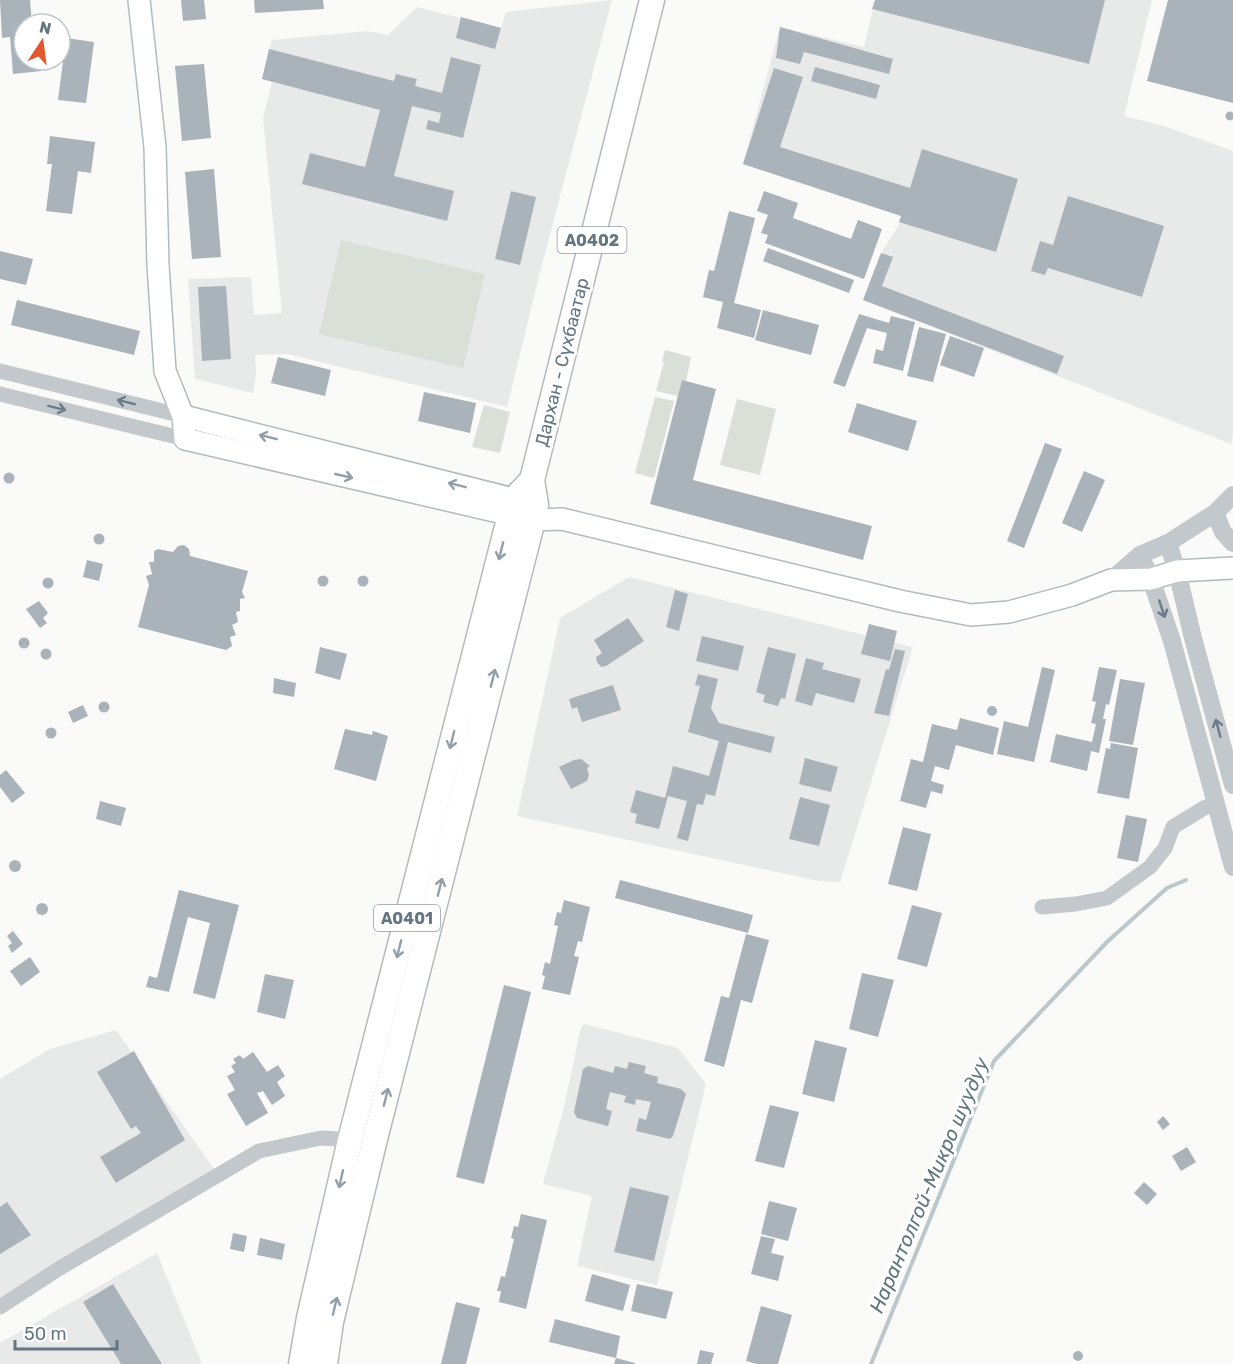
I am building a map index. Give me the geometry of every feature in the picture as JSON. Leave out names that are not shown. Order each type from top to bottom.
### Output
[{"type":"highway","name":"Дархан - Сүхбаатар","points":[[532,480],[652,0]]},
{"type":"highway","name":"A0401","points":[[301,1364],[309,1318],[350,1140],[532,480]]},
{"type":"highway","name":"A0401","points":[[325,1364],[331,1323],[523,510]]},
{"type":"main road","points":[[139,0],[155,147],[158,265],[165,371],[183,416],[185,439],[523,510],[900,601],[971,615],[1010,612],[1072,595],[1111,580],[1152,579],[1177,571],[1233,568]]},
{"type":"main road","points":[[183,416],[523,510]]},
{"type":"street","points":[[0,371],[183,416]]},
{"type":"street","points":[[0,394],[185,439]]},
{"type":"street","points":[[1111,580],[1140,555],[1168,543],[1215,513],[1233,495]]},
{"type":"street","points":[[1215,513],[1223,532],[1233,543]]},
{"type":"street","points":[[1168,543],[1233,785]]},
{"type":"street","points":[[1140,555],[1152,579],[1172,641],[1233,867]]},
{"type":"street","points":[[1042,907],[1107,898],[1150,867],[1165,848],[1173,827],[1216,803]]},
{"type":"street","points":[[0,1307],[70,1262],[259,1151],[321,1138],[374,1143]]},
{"type":"shaded area","points":[[612,0],[507,407],[287,354],[255,355],[256,376],[253,393],[195,379],[188,279],[251,277],[254,315],[282,313],[263,118],[272,82],[262,79],[272,40],[367,31],[388,35],[417,7],[501,28],[506,12]]},
{"type":"shaded area","points":[[875,0],[1152,0],[1124,116],[1164,126],[1233,151],[1233,436],[1231,444],[863,300],[881,253],[904,217],[743,164],[780,27],[864,47]]},
{"type":"shaded area","points":[[341,240],[485,274],[463,368],[319,334]]},
{"type":"shaded area","points":[[665,350],[691,357],[686,381],[682,380],[678,396],[656,391]]},
{"type":"shaded area","points":[[655,397],[674,401],[654,478],[635,473]]},
{"type":"shaded area","points":[[737,399],[776,409],[760,475],[720,465]]},
{"type":"shaded area","points":[[484,405],[510,412],[500,453],[472,447]]},
{"type":"shaded area","points":[[629,577],[913,647],[840,882],[819,881],[517,816],[560,618]]},
{"type":"shaded area","points":[[584,1024],[678,1048],[706,1084],[657,1285],[577,1266],[592,1196],[543,1184],[564,1107],[581,1027]]},
{"type":"shaded area","points":[[116,1030],[214,1169],[0,1303],[0,1079],[50,1049]]},
{"type":"shaded area","points":[[157,1253],[202,1364],[0,1364],[0,1343]]},
{"type":"building","points":[[0,0],[30,0],[31,12],[12,12],[12,62],[10,37],[2,38]]},
{"type":"building","points":[[181,0],[204,0],[206,19],[183,21]]},
{"type":"building","points":[[254,0],[323,0],[324,9],[255,13]]},
{"type":"building","points":[[875,0],[1105,0],[1089,64],[872,9]]},
{"type":"building","points":[[1168,0],[1233,0],[1233,103],[1147,81]]},
{"type":"building","points":[[461,17],[501,28],[495,49],[456,38]]},
{"type":"building","points":[[780,27],[893,59],[889,74],[804,52],[800,64],[776,58]]},
{"type":"building","points":[[72,39],[94,42],[86,103],[58,100],[62,72],[72,72]]},
{"type":"building","points":[[269,49],[394,81],[396,74],[417,79],[415,86],[442,93],[451,57],[481,65],[463,138],[426,129],[428,120],[439,123],[441,113],[412,106],[394,176],[454,191],[447,221],[302,184],[310,153],[365,167],[380,110],[262,79]]},
{"type":"building","points":[[204,64],[211,138],[182,141],[175,66]]},
{"type":"building","points":[[815,67],[880,85],[876,99],[811,81]]},
{"type":"building","points":[[774,68],[803,77],[780,147],[910,188],[922,149],[1018,179],[996,252],[899,222],[901,216],[743,164]]},
{"type":"building","points":[[1230,112],[1234,116],[1230,120],[1226,116]]},
{"type":"building","points":[[50,136],[95,142],[91,173],[78,171],[72,214],[46,211],[52,164],[47,164]]},
{"type":"building","points":[[214,169],[221,257],[192,259],[185,172]]},
{"type":"building","points":[[511,191],[536,197],[520,265],[495,259]]},
{"type":"building","points":[[764,191],[798,203],[793,218],[851,239],[858,220],[882,229],[864,279],[765,243],[768,235],[761,233],[768,215],[757,211]]},
{"type":"building","points":[[1068,196],[1164,226],[1142,297],[1048,268],[1045,275],[1031,271],[1040,241],[1053,245]]},
{"type":"building","points":[[729,211],[755,218],[734,303],[761,310],[754,338],[717,328],[723,302],[703,297],[709,270],[714,271]]},
{"type":"building","points":[[768,248],[854,280],[849,293],[763,261]]},
{"type":"building","points":[[0,251],[33,259],[26,285],[0,279]]},
{"type":"building","points":[[881,253],[893,257],[882,286],[1064,356],[1057,374],[863,300]]},
{"type":"building","points":[[226,286],[231,359],[202,361],[198,287]]},
{"type":"building","points":[[17,300],[140,331],[134,355],[11,325]]},
{"type":"building","points":[[763,310],[819,325],[811,355],[755,340]]},
{"type":"building","points":[[859,314],[889,323],[891,316],[915,322],[903,371],[873,363],[876,349],[883,351],[887,333],[867,328],[845,387],[833,383]]},
{"type":"building","points":[[919,327],[946,334],[933,382],[907,376]]},
{"type":"building","points":[[950,336],[984,348],[974,377],[940,365]]},
{"type":"building","points":[[278,357],[331,370],[325,396],[271,383]]},
{"type":"building","points":[[682,380],[716,389],[693,480],[872,526],[863,560],[650,504]]},
{"type":"building","points":[[424,392],[476,403],[470,433],[418,421]]},
{"type":"building","points":[[857,403],[917,421],[908,451],[848,432]]},
{"type":"building","points":[[1045,443],[1062,449],[1024,548],[1007,541]]},
{"type":"building","points":[[1084,471],[1105,480],[1082,532],[1062,523]]},
{"type":"building","points":[[9,473],[13,474],[13,482],[9,483],[5,482],[4,478],[5,474]]},
{"type":"building","points":[[99,534],[103,535],[103,543],[99,544],[95,543],[94,539],[95,535]]},
{"type":"building","points":[[184,545],[189,549],[190,556],[248,571],[242,592],[245,598],[240,599],[240,611],[236,612],[238,622],[232,625],[236,635],[230,637],[232,646],[226,650],[138,627],[149,585],[146,576],[152,574],[149,562],[154,562],[154,551],[158,549],[173,552],[178,546]]},
{"type":"building","points":[[87,560],[103,564],[99,581],[83,577]]},
{"type":"building","points":[[323,576],[327,577],[327,585],[323,586],[319,585],[318,581],[319,577]]},
{"type":"building","points":[[363,576],[367,577],[367,585],[363,586],[359,585],[358,581],[359,577]]},
{"type":"building","points":[[48,578],[52,579],[52,587],[48,588],[44,587],[43,583],[44,579]]},
{"type":"building","points":[[675,590],[688,594],[679,631],[666,627]]},
{"type":"building","points":[[39,601],[48,613],[43,618],[47,623],[40,628],[26,609]]},
{"type":"building","points":[[628,618],[644,641],[601,667],[596,657],[602,653],[594,640]]},
{"type":"building","points":[[869,624],[897,631],[890,661],[861,654]]},
{"type":"building","points":[[702,636],[744,646],[738,671],[696,661]]},
{"type":"building","points":[[24,638],[28,639],[28,647],[24,648],[20,647],[19,643],[20,639]]},
{"type":"building","points":[[320,647],[347,654],[340,680],[315,673]]},
{"type":"building","points":[[768,647],[796,654],[785,699],[781,698],[778,706],[763,702],[765,695],[756,692]]},
{"type":"building","points":[[46,649],[50,650],[50,658],[46,659],[42,658],[41,654],[42,650]]},
{"type":"building","points":[[895,649],[905,651],[889,716],[874,713],[886,669],[889,670]]},
{"type":"building","points":[[806,658],[824,663],[822,669],[861,679],[854,703],[816,693],[812,706],[795,701]]},
{"type":"building","points":[[1042,667],[1055,670],[1034,762],[997,754],[1004,721],[1028,727]]},
{"type":"building","points":[[1099,667],[1117,670],[1109,705],[1106,704],[1103,719],[1106,719],[1099,753],[1091,751],[1087,771],[1050,762],[1056,734],[1092,742],[1096,724],[1091,723],[1096,702],[1092,701]]},
{"type":"building","points":[[698,674],[718,679],[711,708],[719,723],[775,737],[771,753],[728,742],[715,796],[706,794],[703,805],[697,804],[688,841],[677,838],[687,801],[668,796],[659,829],[635,823],[637,814],[630,812],[636,790],[665,798],[673,766],[709,776],[719,741],[688,732],[700,686],[695,685]]},
{"type":"building","points":[[274,678],[296,683],[294,697],[273,693]]},
{"type":"building","points":[[1120,679],[1145,683],[1133,745],[1109,741]]},
{"type":"building","points":[[613,685],[621,710],[582,722],[577,707],[572,709],[569,699]]},
{"type":"building","points":[[104,702],[108,703],[108,711],[104,712],[100,711],[99,707],[100,703]]},
{"type":"building","points":[[83,705],[88,716],[73,723],[68,712]]},
{"type":"building","points":[[992,706],[997,711],[992,716],[987,711]]},
{"type":"building","points":[[960,718],[999,728],[993,755],[956,745],[949,770],[935,766],[931,781],[944,785],[942,794],[931,791],[926,808],[900,801],[911,759],[923,762],[932,724],[957,730]]},
{"type":"building","points":[[51,728],[55,729],[55,737],[51,738],[47,737],[46,733],[47,729]]},
{"type":"building","points":[[345,729],[372,735],[373,731],[388,736],[376,781],[334,769]]},
{"type":"building","points":[[1111,743],[1138,748],[1129,799],[1097,793],[1106,748],[1110,749]]},
{"type":"building","points":[[805,758],[838,767],[831,792],[799,784]]},
{"type":"building","points":[[581,759],[590,766],[587,768],[589,775],[587,781],[571,789],[559,767]]},
{"type":"building","points":[[6,770],[25,793],[12,803],[0,787],[0,775]]},
{"type":"building","points":[[800,797],[830,805],[819,846],[789,839]]},
{"type":"building","points":[[100,801],[126,808],[121,826],[96,819]]},
{"type":"building","points":[[1126,815],[1147,819],[1138,862],[1117,858]]},
{"type":"building","points":[[903,827],[931,834],[917,891],[888,884]]},
{"type":"building","points":[[17,860],[21,866],[17,872],[13,872],[9,864]]},
{"type":"building","points":[[620,880],[753,915],[748,933],[615,898]]},
{"type":"building","points":[[179,890],[239,905],[215,999],[193,993],[210,923],[188,917],[169,992],[146,987],[149,976],[157,978]]},
{"type":"building","points":[[564,900],[590,907],[582,942],[578,941],[574,956],[579,957],[570,995],[542,989],[545,962],[550,964],[558,926],[554,925],[557,912],[561,913]]},
{"type":"building","points":[[44,903],[48,909],[44,915],[40,915],[36,907]]},
{"type":"building","points":[[912,905],[942,913],[927,967],[897,959]]},
{"type":"building","points":[[13,931],[23,944],[12,953],[8,946],[12,943],[7,936]]},
{"type":"building","points":[[746,934],[769,940],[752,1003],[741,1000],[724,1067],[704,1061],[721,996],[729,998]]},
{"type":"building","points":[[30,957],[40,972],[21,986],[10,971]]},
{"type":"building","points":[[862,973],[894,980],[878,1037],[849,1029]]},
{"type":"building","points":[[265,974],[294,980],[285,1019],[257,1012]]},
{"type":"building","points":[[504,985],[531,992],[484,1184],[456,1177]]},
{"type":"building","points":[[815,1040],[847,1048],[834,1102],[802,1094]]},
{"type":"building","points":[[134,1051],[185,1140],[116,1183],[100,1157],[141,1133],[136,1126],[131,1129],[97,1072]]},
{"type":"building","points":[[253,1052],[267,1072],[278,1065],[285,1076],[277,1082],[285,1096],[272,1105],[263,1091],[257,1093],[268,1113],[246,1126],[227,1094],[235,1090],[227,1076],[235,1072],[231,1066],[236,1063],[233,1059],[240,1055],[243,1059]]},
{"type":"building","points":[[629,1062],[646,1066],[644,1073],[658,1077],[657,1083],[681,1089],[686,1094],[673,1136],[670,1139],[636,1131],[639,1118],[646,1120],[651,1102],[636,1099],[635,1105],[624,1102],[626,1096],[610,1092],[606,1109],[612,1111],[608,1126],[577,1118],[574,1112],[583,1069],[588,1066],[613,1073],[615,1066],[627,1069]]},
{"type":"building","points":[[770,1105],[799,1112],[784,1168],[755,1161]]},
{"type":"building","points":[[1163,1116],[1170,1124],[1163,1130],[1157,1122]]},
{"type":"building","points":[[1187,1147],[1196,1162],[1181,1171],[1172,1156]]},
{"type":"building","points":[[1144,1182],[1157,1194],[1147,1205],[1134,1193]]},
{"type":"building","points":[[630,1187],[669,1196],[654,1261],[614,1252]]},
{"type":"building","points":[[769,1201],[797,1208],[788,1241],[761,1234]]},
{"type":"building","points":[[7,1202],[31,1235],[0,1254],[0,1207]]},
{"type":"building","points":[[521,1214],[547,1220],[526,1309],[499,1302],[501,1291],[497,1291],[501,1276],[505,1277],[514,1239],[511,1238],[514,1226],[518,1227]]},
{"type":"building","points":[[233,1233],[247,1236],[244,1252],[230,1249]]},
{"type":"building","points":[[761,1236],[775,1239],[771,1253],[784,1256],[778,1281],[751,1274]]},
{"type":"building","points":[[260,1238],[285,1244],[282,1260],[257,1255]]},
{"type":"building","points":[[592,1274],[630,1285],[623,1311],[585,1301]]},
{"type":"building","points":[[113,1284],[162,1364],[121,1364],[83,1302]]},
{"type":"building","points":[[637,1284],[673,1292],[666,1319],[631,1311]]},
{"type":"building","points":[[456,1302],[480,1308],[466,1364],[441,1364]]},
{"type":"building","points":[[761,1306],[792,1315],[778,1364],[757,1364],[746,1361]]},
{"type":"building","points":[[555,1319],[620,1336],[616,1358],[549,1342]]},
{"type":"building","points":[[700,1350],[714,1353],[711,1364],[697,1364]]},
{"type":"building","points":[[1078,1351],[1083,1356],[1078,1361],[1073,1356]]},
{"type":"building","points":[[616,1358],[635,1363],[635,1364],[614,1364]]},
{"type":"waterway","name":"Нарантолгой-Микро шуудуу","points":[[871,1364],[994,1061],[1108,941],[1167,888],[1186,880]]}]
